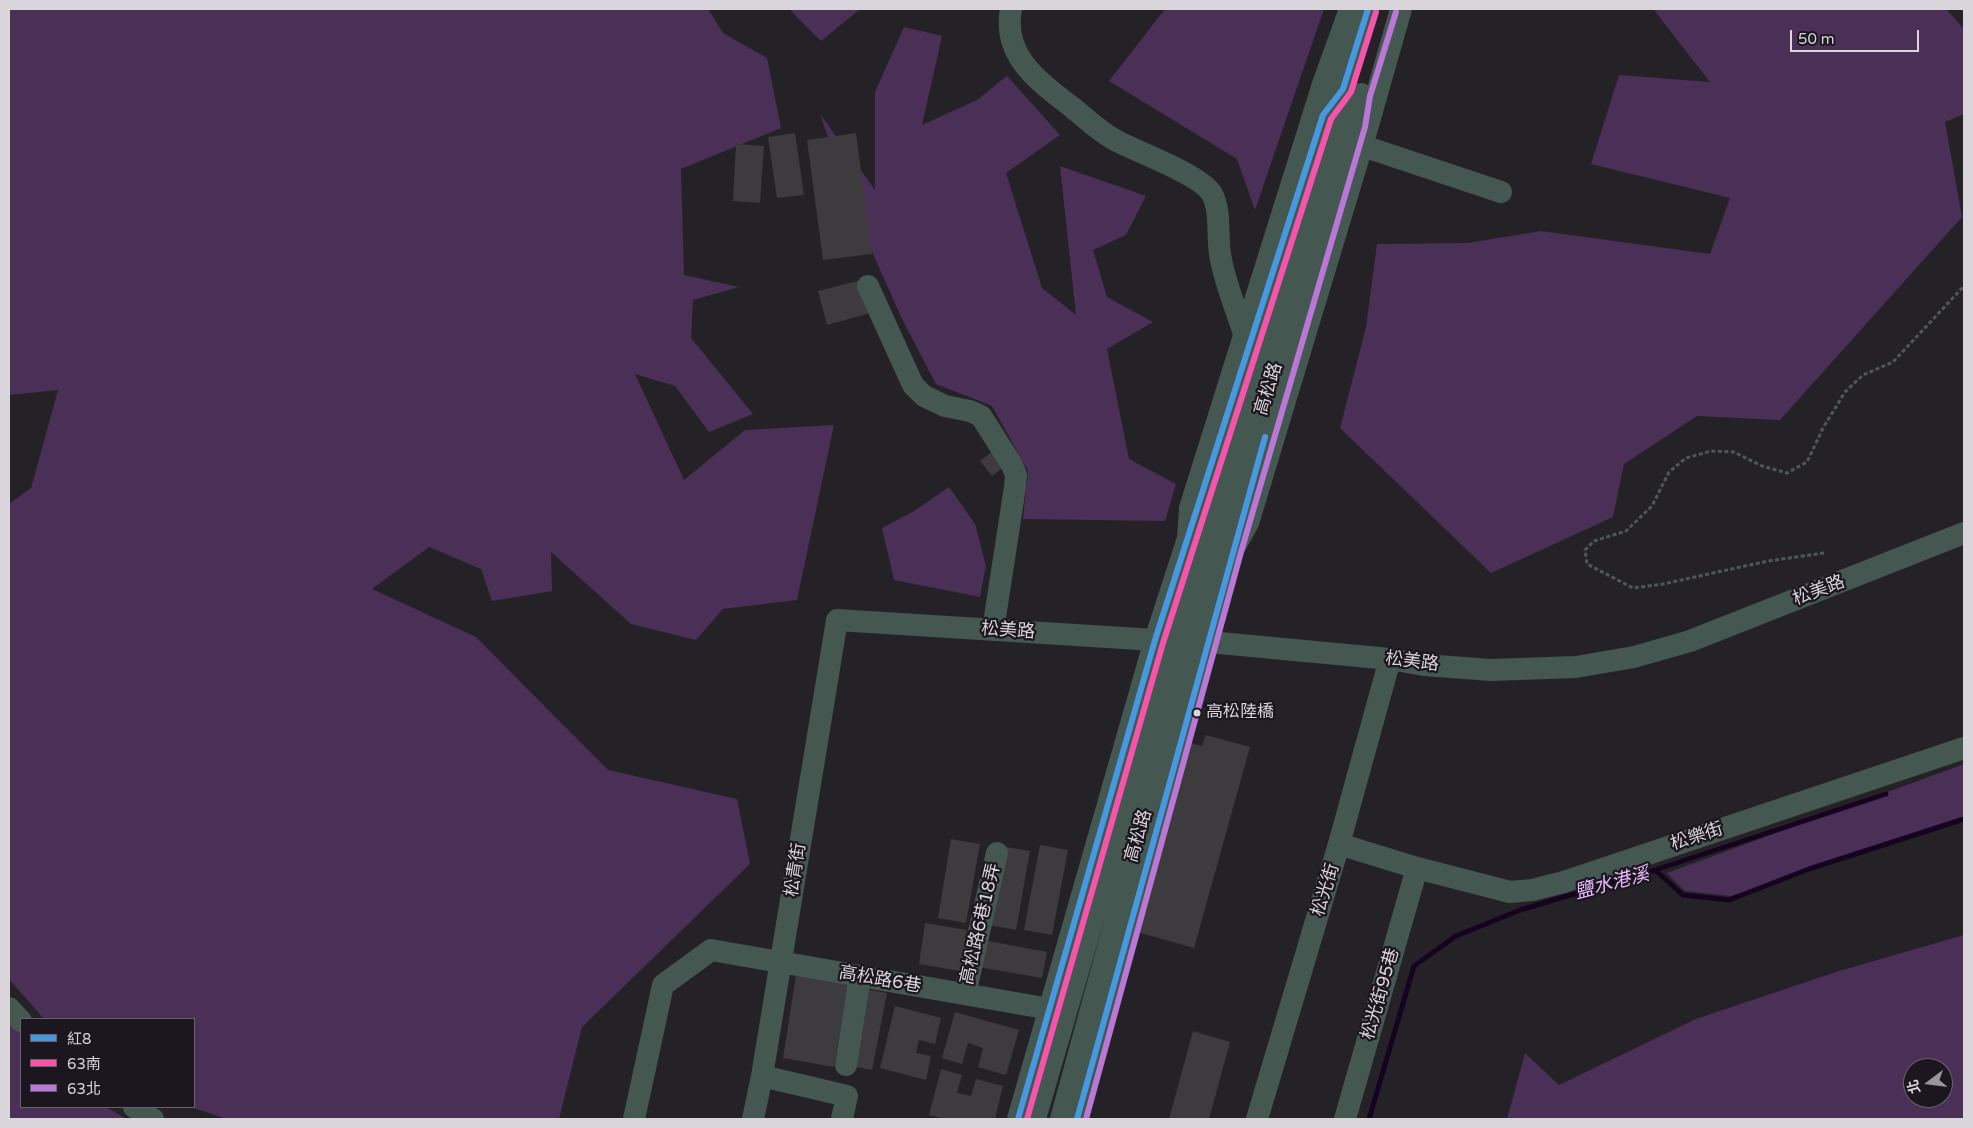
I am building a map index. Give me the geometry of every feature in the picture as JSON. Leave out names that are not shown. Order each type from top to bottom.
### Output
[{"type":"street","points":[[1011,9],[1008,22],[1011,40],[1020,59],[1036,79],[1097,128],[1117,141],[1198,181],[1212,194],[1216,210],[1223,267],[1244,334]]},
{"type":"street","points":[[1190,531],[1190,508],[1309,128],[1350,9]]},
{"type":"street","name":"高松路","points":[[1061,1119],[1114,923],[1276,366],[1352,91],[1368,9]]},
{"type":"street","name":"高松路","points":[[1035,1119],[1244,400],[1352,91],[1388,9]]},
{"type":"street","name":"高松路","points":[[1077,1119],[1235,542],[1248,523],[1362,146],[1401,9]]},
{"type":"street","points":[[1018,1119],[1155,640],[1324,115],[1352,91]]},
{"type":"street","points":[[1235,542],[1357,125],[1352,91]]},
{"type":"street","points":[[1309,128],[1501,192]]},
{"type":"street","points":[[868,286],[913,385],[924,396],[945,406],[981,416],[1012,465],[1016,475],[993,630]]},
{"type":"street","name":"松美路","points":[[836,620],[1209,642],[1390,659],[1424,665],[1491,670],[1576,667],[1634,657],[1690,641],[1964,533]]},
{"type":"street","name":"松青街","points":[[753,1119],[762,1076],[836,620]]},
{"type":"street","name":"松光街","points":[[1257,1119],[1339,844],[1390,659]]},
{"type":"street","name":"松樂街","points":[[1339,844],[1417,868],[1510,892],[1532,890],[1564,882],[1964,748]]},
{"type":"street","name":"高松路6巷18弄","points":[[964,994],[997,854]]},
{"type":"street","name":"松光街95巷","points":[[1345,1119],[1417,868]]},
{"type":"street","name":"高松路6巷","points":[[634,1119],[663,985],[711,950],[1050,1008]]},
{"type":"street","points":[[846,1065],[860,976]]},
{"type":"street","points":[[9,1008],[20,1020]]},
{"type":"street","points":[[762,1076],[847,1096],[842,1119]]},
{"type":"street","points":[[136,1108],[153,1119]]},
{"type":"path","points":[[1824,553],[1768,561],[1663,584],[1634,588],[1587,564],[1585,550],[1594,541],[1626,531],[1652,506],[1669,472],[1686,458],[1711,451],[1734,452],[1762,466],[1787,473],[1807,462],[1823,428],[1845,392],[1863,375],[1893,362],[1964,286]]},
{"type":"shaded area","points":[[9,9],[708,9],[723,33],[767,58],[781,128],[681,169],[684,275],[739,287],[693,300],[691,338],[753,414],[709,432],[675,386],[635,374],[684,480],[745,430],[834,425],[797,600],[723,609],[696,640],[631,624],[551,552],[552,591],[492,601],[481,569],[429,547],[372,589],[476,637],[608,770],[737,799],[750,864],[582,1027],[559,1119],[227,1119],[194,1108],[195,1018],[43,1018],[9,979],[9,504],[31,488],[58,390],[9,395]]},
{"type":"shaded area","points":[[789,9],[859,9],[859,10],[821,41]]},
{"type":"shaded area","points":[[1165,9],[1324,9],[1255,210],[1237,159],[1109,81]]},
{"type":"shaded area","points":[[1655,9],[1946,9],[1964,29],[1964,114],[1945,122],[1962,217],[1780,420],[1697,416],[1624,464],[1613,517],[1491,573],[1340,428],[1366,327],[1377,244],[1468,243],[1541,231],[1710,254],[1730,198],[1591,164],[1619,75],[1710,82]]},
{"type":"shaded area","points":[[904,27],[942,36],[922,125],[977,100],[1007,76],[1060,135],[1006,173],[1042,288],[1076,315],[1060,166],[1146,196],[1126,235],[1093,250],[1107,297],[1153,322],[1107,349],[1129,459],[1176,484],[1165,521],[1023,519],[1028,471],[992,406],[936,384],[902,319],[852,207],[820,114],[875,190],[875,92]]},
{"type":"shaded area","points":[[949,487],[975,524],[986,566],[980,597],[894,580],[882,528],[914,511]]},
{"type":"shaded area","points":[[1964,764],[1964,819],[1731,896],[1685,891],[1667,873]]},
{"type":"shaded area","points":[[1964,935],[1964,1119],[1507,1119],[1525,1053],[1559,1085],[1696,1019],[1836,972]]},
{"type":"shaded area","points":[[9,1021],[20,1031],[20,1108],[108,1108],[127,1119],[9,1119]]},
{"type":"building","points":[[795,133],[804,195],[777,198],[768,137]]},
{"type":"building","points":[[856,133],[872,254],[823,260],[807,140]]},
{"type":"building","points":[[736,144],[764,146],[760,203],[733,201]]},
{"type":"building","points":[[865,279],[874,312],[827,325],[818,291]]},
{"type":"building","points":[[998,447],[1010,462],[992,476],[980,461]]},
{"type":"building","points":[[1206,735],[1250,747],[1194,948],[1137,932],[1190,743],[1202,746]]},
{"type":"building","points":[[951,839],[980,844],[966,923],[938,918]]},
{"type":"building","points":[[1040,845],[1068,850],[1052,935],[1024,930]]},
{"type":"building","points":[[1001,846],[1030,851],[1016,930],[988,925]]},
{"type":"building","points":[[925,923],[967,930],[960,971],[919,964]]},
{"type":"building","points":[[983,940],[1047,952],[1042,978],[978,967]]},
{"type":"building","points":[[796,975],[848,984],[834,1067],[783,1058]]},
{"type":"building","points":[[865,989],[887,993],[872,1070],[851,1066]]},
{"type":"building","points":[[895,1006],[941,1018],[935,1044],[919,1040],[916,1053],[931,1056],[926,1080],[880,1068]]},
{"type":"building","points":[[955,1012],[1019,1030],[1006,1075],[978,1067],[983,1048],[968,1043],[962,1064],[942,1058]]},
{"type":"building","points":[[1193,1031],[1230,1042],[1209,1119],[1169,1119]]},
{"type":"building","points":[[941,1069],[962,1075],[957,1093],[971,1096],[976,1079],[1003,1086],[995,1119],[945,1119],[929,1115]]},
{"type":"waterway","points":[[1655,870],[1886,794]]},
{"type":"waterway","name":"鹽水港溪","points":[[1369,1119],[1414,966],[1456,936],[1520,910],[1655,870],[1683,895],[1729,900],[1809,869],[1964,819]]},
{"type":"transit line","name":"紅8","points":[[1018,1119],[1155,640],[1323,115],[1343,89],[1368,9]]},
{"type":"transit line","name":"63南","points":[[1027,1119],[1163,643],[1331,119],[1351,92],[1376,12]]},
{"type":"transit line","name":"63北","points":[[1086,1119],[1241,552],[1365,127],[1370,96],[1396,12]]},
{"type":"transit line","name":"紅8","points":[[1077,1119],[1265,437]]},
{"type":"place","name":"高松陸橋","points":[[1197,713]]}]
